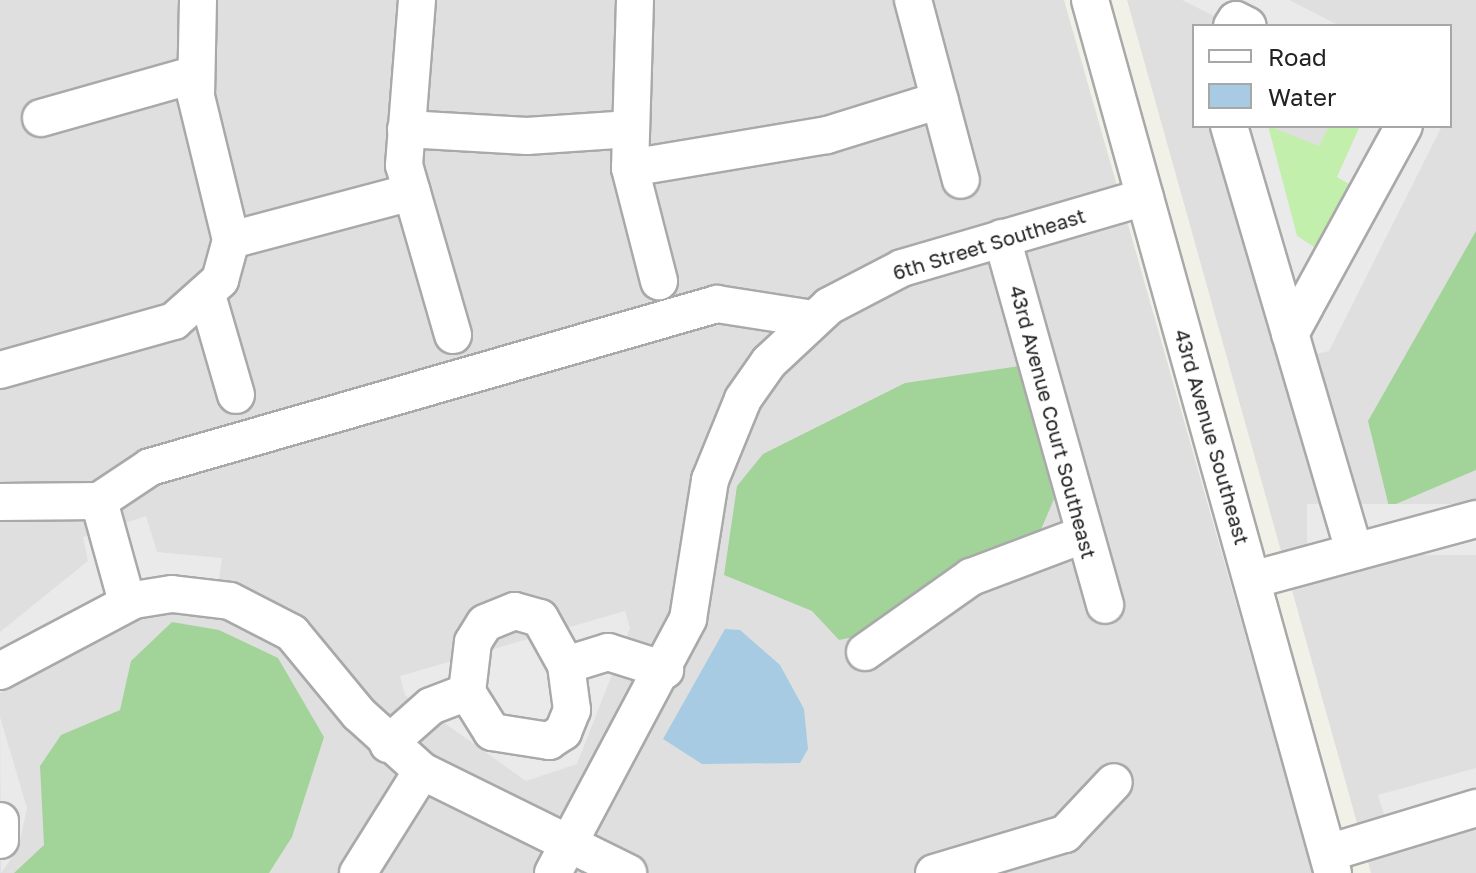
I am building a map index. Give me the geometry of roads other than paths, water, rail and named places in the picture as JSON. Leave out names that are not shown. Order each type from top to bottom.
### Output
[{"type":"street","points":[[0,370],[174,321],[207,295],[220,280],[231,240],[193,75],[198,0]]},
{"type":"street","points":[[417,0],[406,129],[412,192],[453,335]]},
{"type":"street","points":[[635,0],[630,168],[659,281]]},
{"type":"street","points":[[913,0],[961,180]]},
{"type":"street","name":"43rd Avenue Southeast","points":[[1090,0],[1331,863]]},
{"type":"street","points":[[41,118],[193,75]]},
{"type":"street","points":[[630,168],[827,135],[940,100]]},
{"type":"street","points":[[1230,128],[1354,552]]},
{"type":"street","points":[[1290,334],[1403,128]]},
{"type":"street","points":[[406,129],[527,136],[631,129]]},
{"type":"street","points":[[231,240],[412,192]]},
{"type":"street","name":"6th Street Southeast","points":[[560,860],[665,670],[688,619],[723,440],[769,362],[813,319],[902,268],[1145,197]]},
{"type":"street","name":"43rd Avenue Court Southeast","points":[[1002,238],[1082,535],[1105,605]]},
{"type":"street","points":[[207,295],[236,395]]},
{"type":"street","points":[[0,502],[99,501],[150,467],[717,304],[813,319]]},
{"type":"street","points":[[99,501],[127,602]]},
{"type":"street","points":[[1252,580],[1476,519]]},
{"type":"street","points":[[865,652],[971,577],[1082,535]]},
{"type":"street","points":[[0,671],[127,602],[198,595],[262,614],[315,655],[388,744],[422,771],[560,860],[628,873]]},
{"type":"street","points":[[515,611],[540,618],[566,665],[572,710],[563,732],[549,741],[492,732],[467,692],[473,642],[485,623],[515,611]]},
{"type":"street","points":[[566,665],[608,652],[665,670]]},
{"type":"street","points":[[388,744],[431,706],[467,692]]},
{"type":"street","points":[[358,873],[422,771]]},
{"type":"street","points":[[934,873],[1065,834],[1114,782]]},
{"type":"street","points":[[1331,863],[1476,808]]},
{"type":"street","points":[[0,821],[0,840]]},
{"type":"water","points":[[725,629],[740,630],[780,665],[804,709],[808,749],[800,763],[702,764],[663,739]]}]
